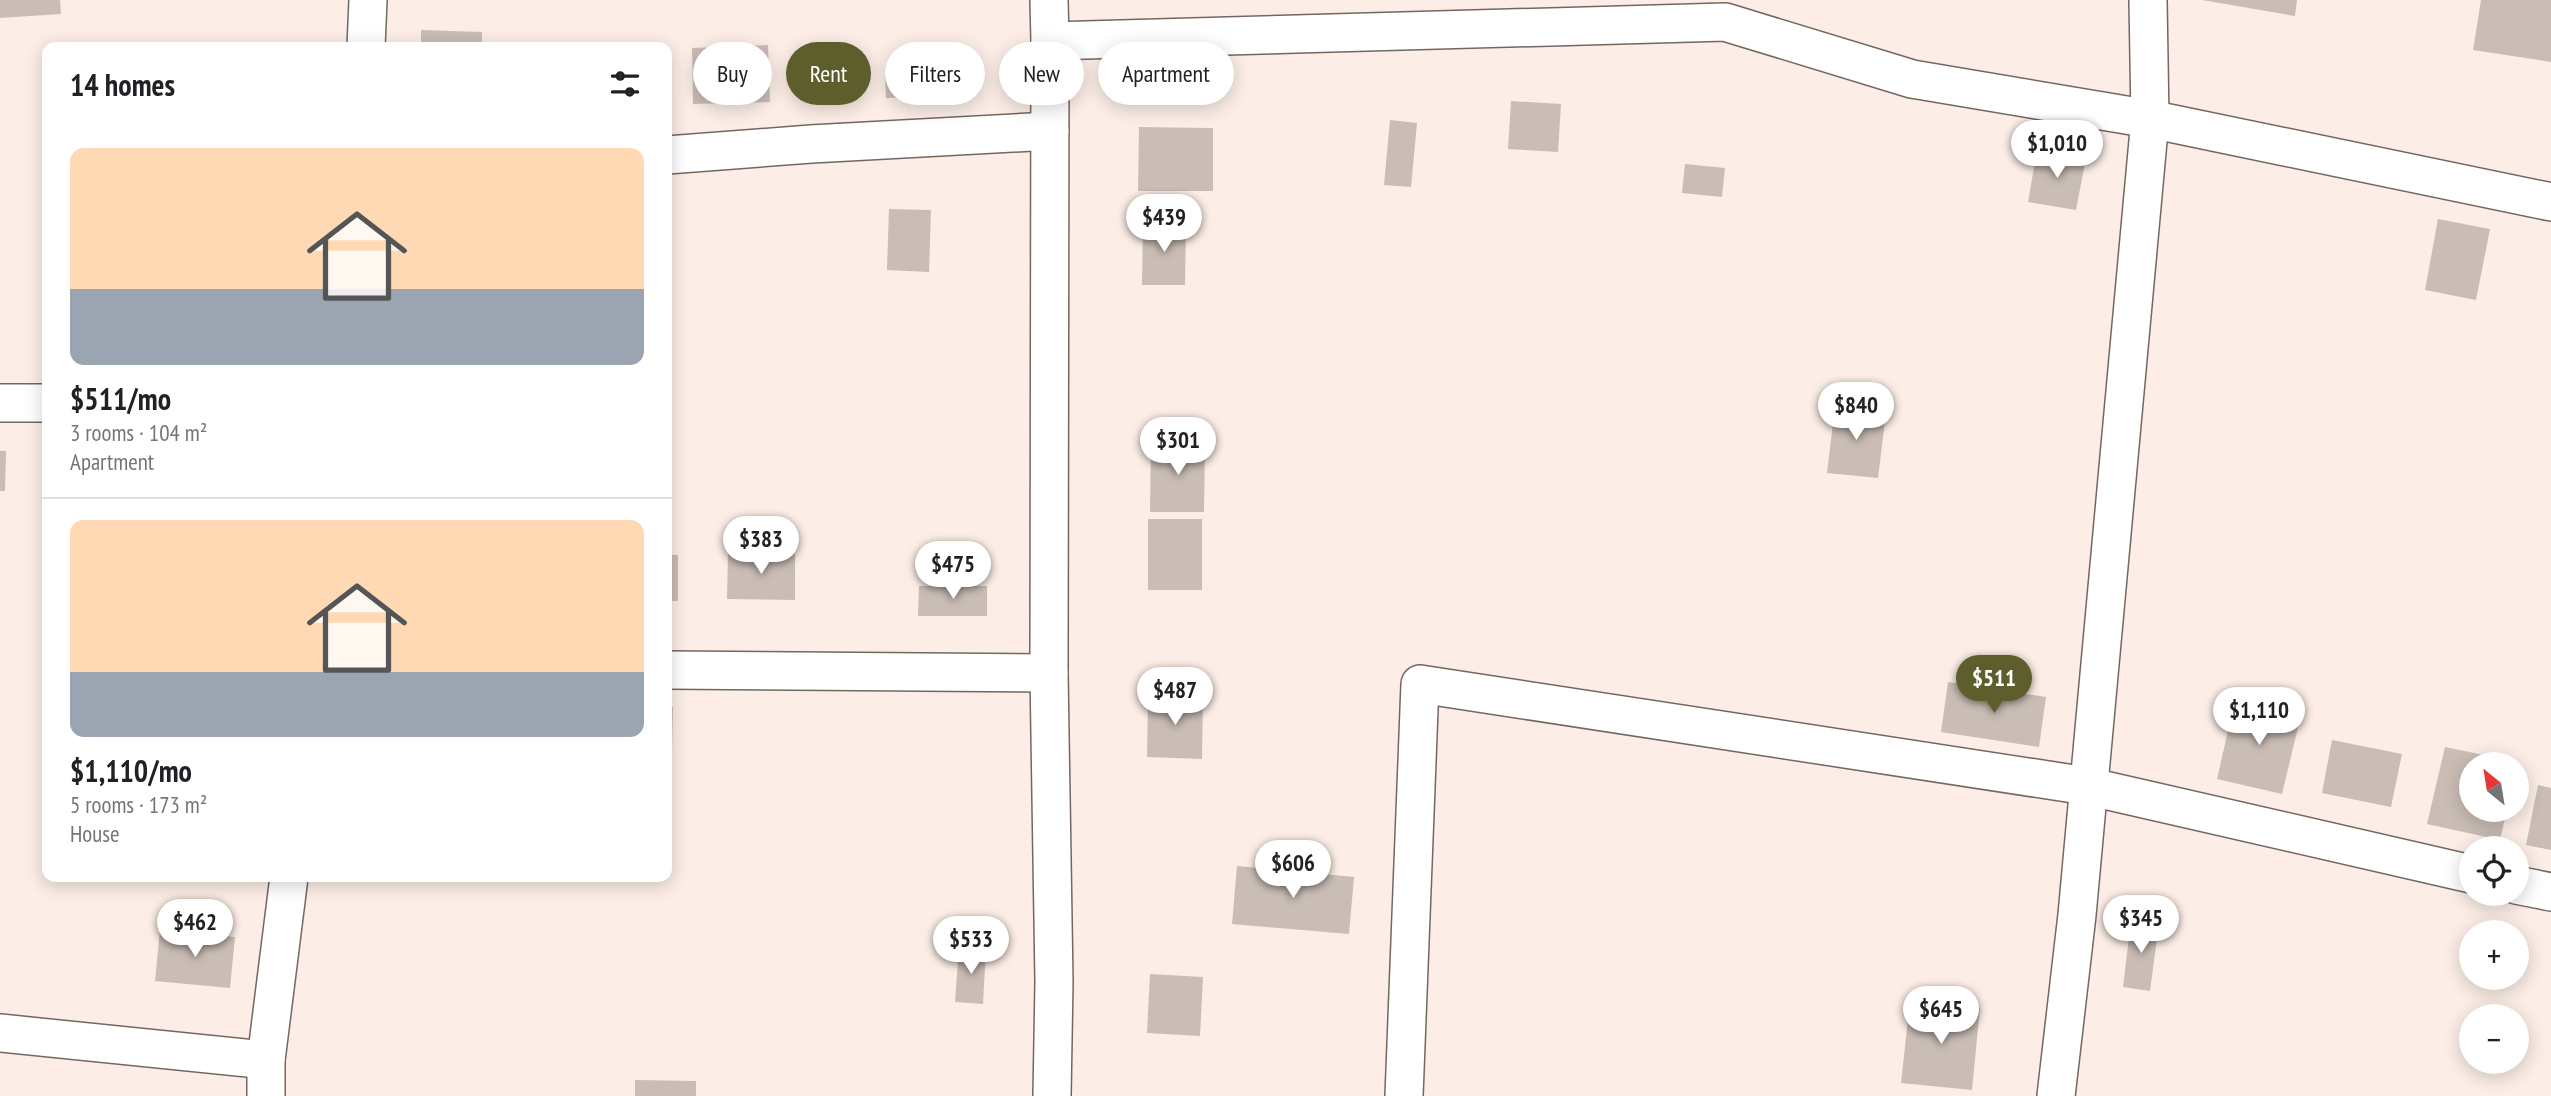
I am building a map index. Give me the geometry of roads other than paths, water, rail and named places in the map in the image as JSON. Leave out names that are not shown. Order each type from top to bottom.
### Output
[{"type":"street","points":[[366,42],[368,0]]},
{"type":"street","points":[[1049,0],[1049,673],[1054,982],[1052,1096]]},
{"type":"street","points":[[2056,1096],[2077,915],[2150,119],[2148,0]]},
{"type":"street","points":[[1050,41],[1724,11],[1912,79],[2150,119],[2551,202]]},
{"type":"street","points":[[672,155],[1050,131]]},
{"type":"street","points":[[0,403],[42,403]]},
{"type":"street","points":[[672,670],[1049,673]]},
{"type":"street","points":[[1404,1096],[1420,684],[2087,786],[2459,871]]},
{"type":"street","points":[[266,1096],[266,1060],[288,882]]},
{"type":"street","points":[[2529,888],[2551,892]]},
{"type":"street","points":[[0,1032],[266,1060]]}]
